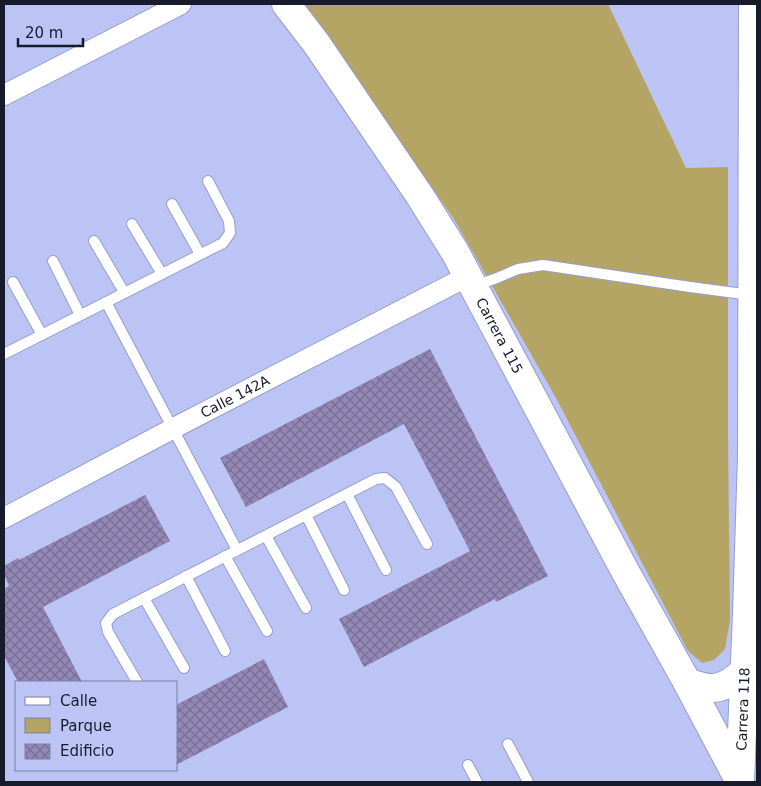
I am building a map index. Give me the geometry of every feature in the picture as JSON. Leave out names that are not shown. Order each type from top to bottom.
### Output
[{"type":"street","points":[[4,94],[181,4]]},
{"type":"street","name":"Carrera 115","points":[[286,4],[316,43],[420,196],[455,252],[740,782]]},
{"type":"street","name":"Carrera 118","points":[[740,782],[752,456],[754,305],[753,4]]},
{"type":"street","name":"Calle 142A","points":[[4,518],[172,429],[471,281]]},
{"type":"street","points":[[687,682],[702,688],[718,688],[733,682],[744,671]]},
{"type":"lane","points":[[4,354],[223,243],[230,233],[229,221],[208,181]]},
{"type":"lane","points":[[172,204],[200,254]]},
{"type":"lane","points":[[132,224],[162,274]]},
{"type":"lane","points":[[94,241],[124,292]]},
{"type":"lane","points":[[53,261],[80,315]]},
{"type":"lane","points":[[471,281],[518,269],[543,265],[690,288],[754,305]]},
{"type":"lane","points":[[13,282],[42,334]]},
{"type":"lane","points":[[106,302],[237,550]]},
{"type":"lane","points":[[136,681],[108,632],[106,623],[113,614],[376,479],[385,478],[396,487],[427,544]]},
{"type":"lane","points":[[347,494],[386,570]]},
{"type":"lane","points":[[306,515],[344,590]]},
{"type":"lane","points":[[266,536],[306,608]]},
{"type":"lane","points":[[225,556],[266,631]]},
{"type":"lane","points":[[186,576],[226,651]]},
{"type":"lane","points":[[144,598],[184,668]]},
{"type":"lane","points":[[508,744],[528,782]]},
{"type":"lane","points":[[468,765],[477,782]]},
{"type":"green space","points":[[302,4],[608,4],[686,168],[728,167],[730,620],[725,649],[714,660],[702,663],[688,651],[556,398],[454,219]]},
{"type":"building","points":[[430,349],[548,576],[496,602],[495,599],[364,667],[339,619],[470,551],[404,424],[246,507],[220,458]]},
{"type":"building","points":[[145,495],[170,541],[43,607],[81,681],[17,681],[4,656],[4,589],[9,586],[4,574],[4,566],[18,558],[19,560]]},
{"type":"building","points":[[264,659],[288,707],[178,764],[178,704]]}]
